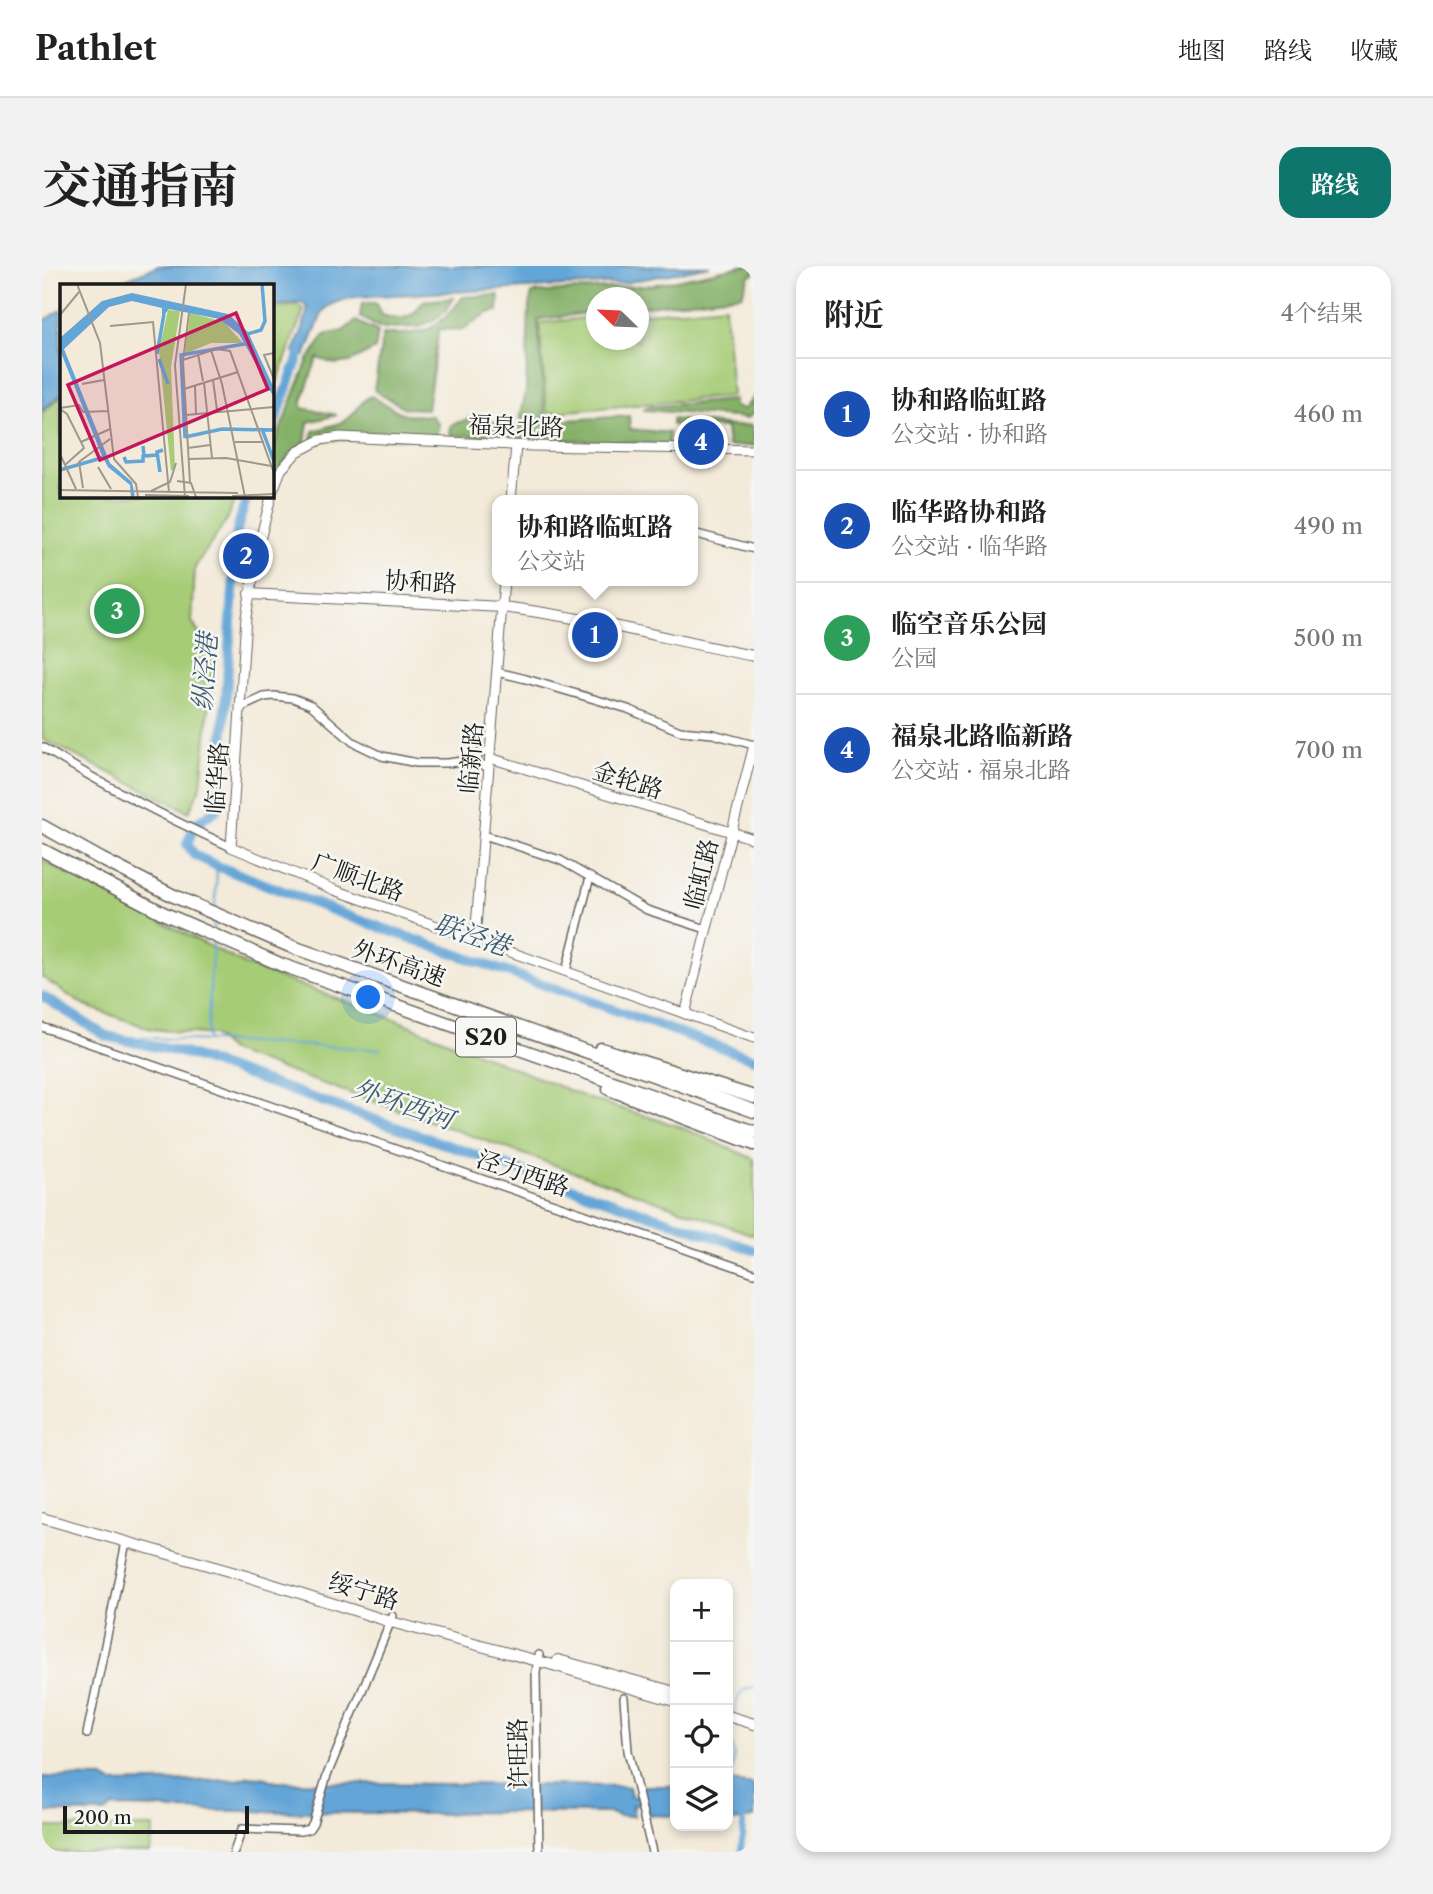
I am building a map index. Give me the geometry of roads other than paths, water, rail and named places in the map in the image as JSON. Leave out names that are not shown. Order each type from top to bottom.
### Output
[{"type":"highway","name":"外环高速","points":[[42,826],[101,859],[214,914],[332,962],[754,1111]]},
{"type":"highway","name":"外环高速","points":[[42,850],[115,890],[213,936],[325,981],[754,1132]]},
{"type":"highway","points":[[463,1008],[751,1096]]},
{"type":"highway","points":[[456,1027],[754,1145]]},
{"type":"main road","name":"协和路","points":[[248,594],[502,607],[578,618],[754,656]]},
{"type":"main road","name":"绥宁路","points":[[42,1511],[248,1570],[392,1619]]},
{"type":"main road","name":"绥宁路","points":[[42,1518],[392,1619],[670,1691]]},
{"type":"main road","name":"绥宁路","points":[[538,1658],[670,1699]]},
{"type":"main road","points":[[733,1714],[754,1717]]},
{"type":"main road","points":[[733,1715],[754,1724]]},
{"type":"street","name":"福泉北路","points":[[285,465],[301,449],[320,440],[333,438],[516,446],[754,450]]},
{"type":"street","points":[[511,495],[516,446]]},
{"type":"street","name":"临华路","points":[[273,490],[285,465]]},
{"type":"street","name":"临华路","points":[[232,847],[248,594],[271,497]]},
{"type":"street","points":[[698,534],[754,549]]},
{"type":"street","name":"临新路","points":[[475,939],[504,586]]},
{"type":"street","points":[[497,672],[628,709],[680,731],[713,734],[754,745]]},
{"type":"street","points":[[240,708],[264,697],[293,698],[311,705],[353,742],[398,761],[448,763],[476,759],[480,753],[490,754]]},
{"type":"street","name":"临虹路","points":[[685,1014],[754,745]]},
{"type":"street","name":"广顺北路","points":[[42,747],[184,825],[335,890],[754,1038]]},
{"type":"street","name":"金轮路","points":[[490,754],[754,839]]},
{"type":"street","points":[[476,759],[489,768]]},
{"type":"street","points":[[484,835],[560,860],[647,910],[706,929]]},
{"type":"street","points":[[566,971],[590,877]]},
{"type":"street","name":"泾力西路","points":[[42,1027],[754,1273]]},
{"type":"street","points":[[86,1734],[127,1542]]},
{"type":"street","points":[[234,1852],[242,1829],[309,1829],[326,1778],[392,1619]]},
{"type":"street","name":"许旺路","points":[[538,1658],[539,1852]]},
{"type":"street","points":[[624,1698],[628,1751],[652,1852]]},
{"type":"water","points":[[158,266],[710,266],[624,283],[355,297],[334,303],[323,311],[305,356],[294,352],[308,308],[300,303],[273,306],[273,284],[113,284]]},
{"type":"water","points":[[60,311],[60,395],[42,411],[42,322]]},
{"type":"water","points":[[249,1776],[277,1782],[618,1786],[629,1787],[631,1797],[643,1796],[643,1786],[670,1786],[670,1816],[649,1815],[645,1804],[632,1805],[634,1816],[610,1813],[438,1814],[113,1807],[105,1813],[42,1812],[42,1777],[103,1778],[112,1783],[238,1780]]},
{"type":"water","points":[[733,1783],[754,1785],[754,1818],[733,1821]]},
{"type":"waterway","name":"纵泾港","points":[[273,427],[304,342]]},
{"type":"waterway","name":"联泾港","points":[[246,497],[237,530],[219,803],[216,810],[195,824],[187,844],[194,855],[348,916],[754,1059]]},
{"type":"waterway","points":[[215,906],[217,866]]},
{"type":"waterway","points":[[213,930],[214,918]]},
{"type":"waterway","points":[[207,1039],[213,939]]},
{"type":"waterway","name":"外环西河","points":[[42,996],[106,1036],[184,1053],[754,1250]]},
{"type":"waterway","points":[[106,1036],[380,1049]]},
{"type":"waterway","points":[[734,1714],[741,1693],[754,1687]]},
{"type":"waterway","points":[[733,1754],[733,1767]]},
{"type":"waterway","points":[[741,1852],[744,1813]]},
{"type":"place","name":"福泉北路临新路","points":[[701,442]]},
{"type":"place","name":"临华路协和路","points":[[246,556]]},
{"type":"place","name":"临空音乐公园","points":[[117,611]]},
{"type":"place","name":"协和路临虹路","points":[[595,635]]}]
